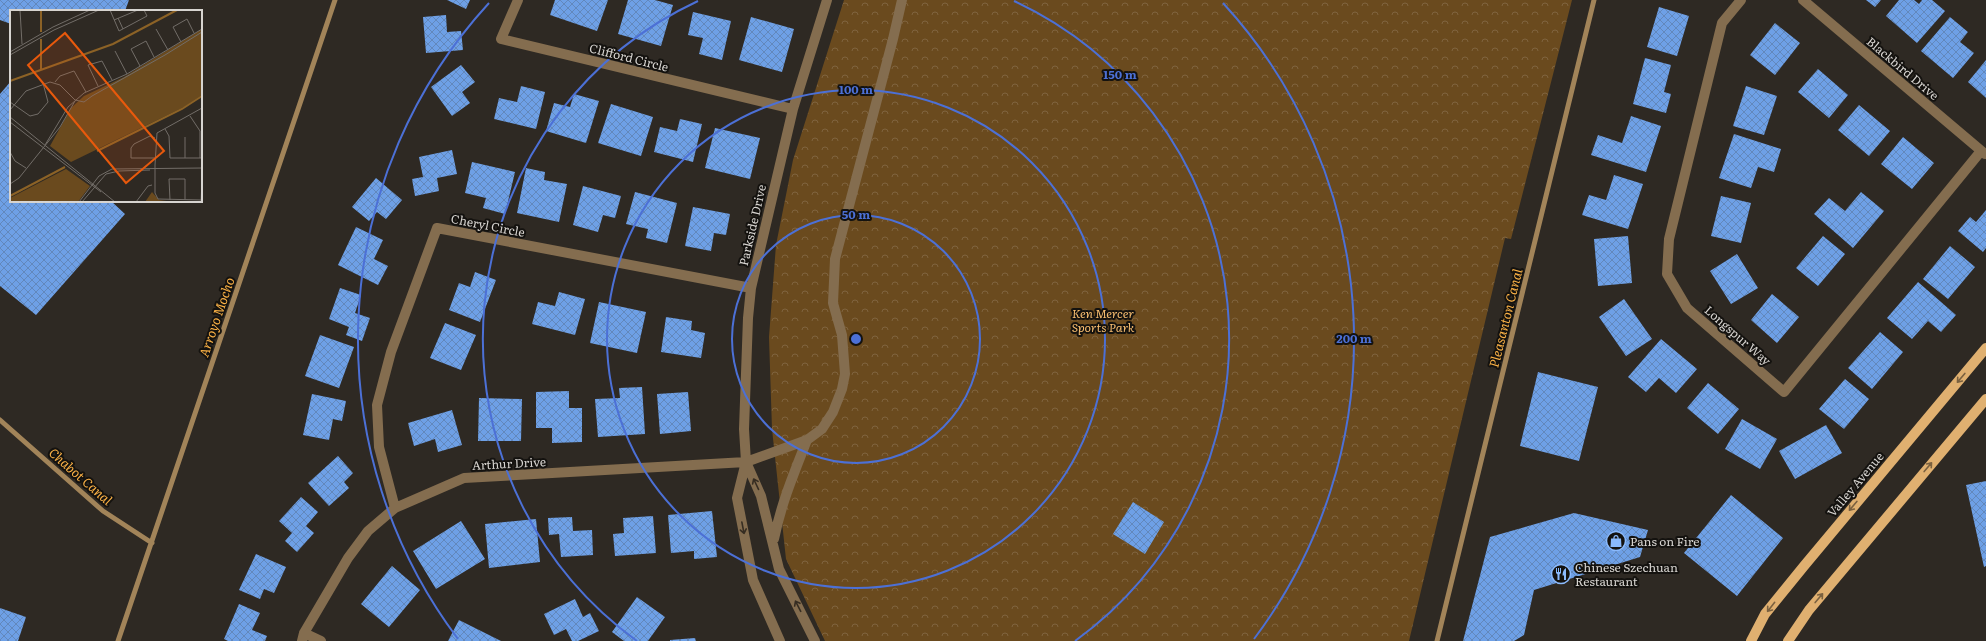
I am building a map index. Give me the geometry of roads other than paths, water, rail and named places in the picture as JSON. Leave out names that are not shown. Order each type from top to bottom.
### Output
[{"type":"main road","name":"Valley Avenue","points":[[1751,641],[1766,614],[1804,566],[1986,348]]},
{"type":"main road","points":[[1788,641],[1809,610],[1986,399]]},
{"type":"street","name":"Clifford Circle","points":[[518,0],[501,39],[793,110]]},
{"type":"street","name":"Parkside Drive","points":[[780,641],[753,580],[737,498],[746,462],[744,429],[748,318],[751,288],[793,110],[827,0]]},
{"type":"street","points":[[773,543],[778,516],[807,440],[822,429],[833,412],[844,382],[845,374],[842,335],[833,304],[835,259],[902,0]]},
{"type":"street","name":"Longspur Way","points":[[1741,0],[1722,23],[1669,238],[1667,274],[1687,308],[1784,392],[1983,153]]},
{"type":"street","name":"Blackbird Drive","points":[[1803,0],[1983,153]]},
{"type":"street","name":"Cheryl Circle","points":[[395,508],[379,446],[377,405],[390,352],[437,228],[751,288]]},
{"type":"street","name":"Arthur Drive","points":[[303,637],[348,558],[368,531],[395,508],[464,478],[746,462],[807,440]]},
{"type":"street","name":"Parkside Drive","points":[[746,462],[761,496],[779,569],[815,641]]},
{"type":"street","points":[[303,637],[321,641]]},
{"type":"waterway","name":"Arroyo Mocho","points":[[118,641],[335,0]]},
{"type":"waterway","name":"Pleasanton Canal","points":[[1437,641],[1594,0]]},
{"type":"waterway","name":"Chabot Canal","points":[[0,420],[103,511],[152,543]]},
{"type":"place","name":"Pans on Fire","points":[[1616,541]]},
{"type":"place","name":"Chinese Szechuan Restaurant","points":[[1561,574]]},
{"type":"park label","name":"Ken Mercer Sports Park","points":[[1103,320]]}]
